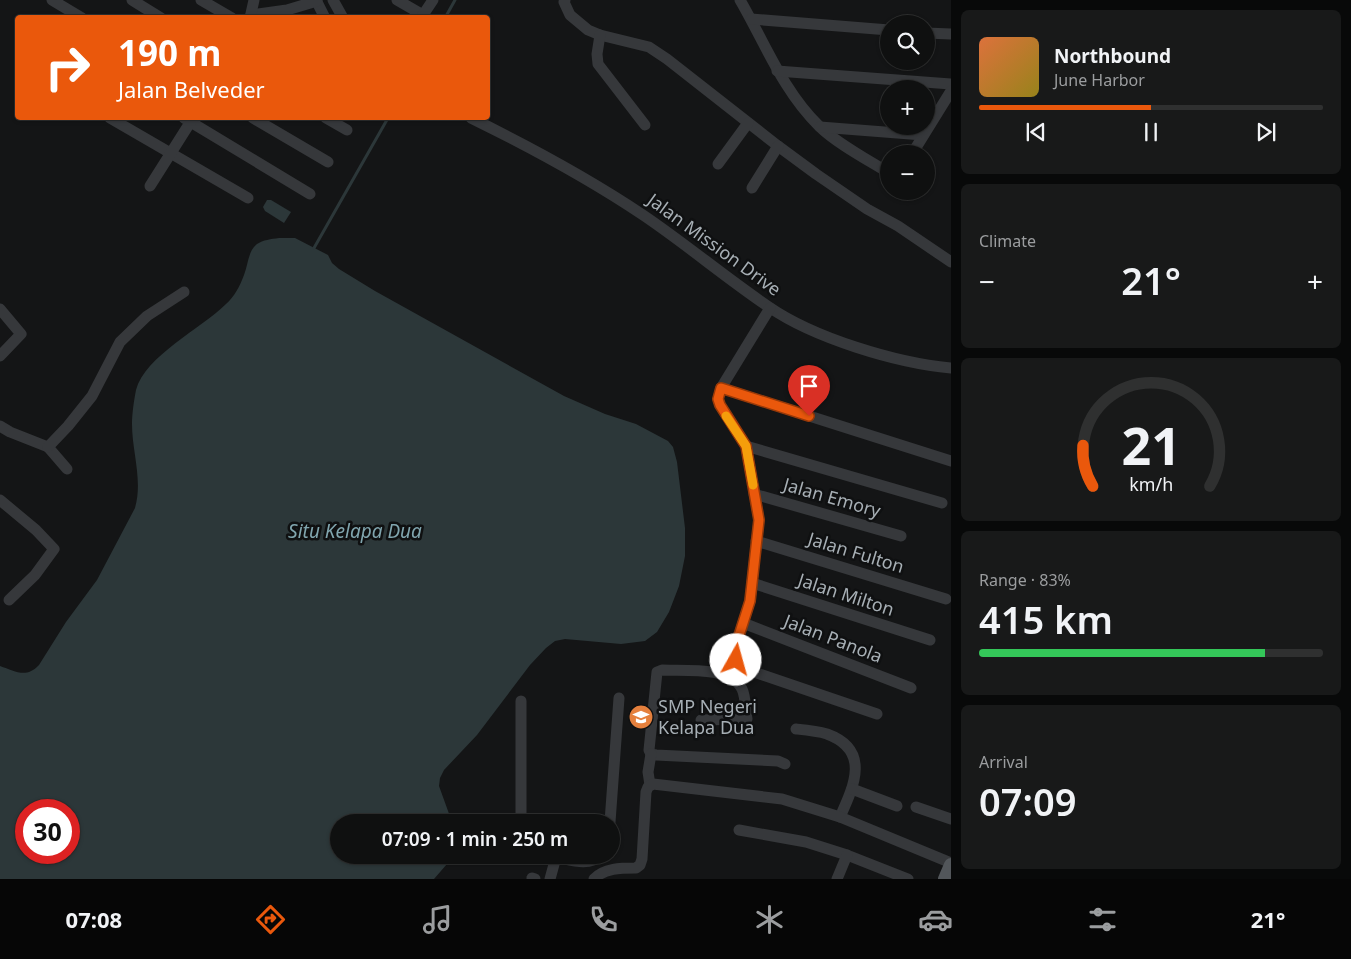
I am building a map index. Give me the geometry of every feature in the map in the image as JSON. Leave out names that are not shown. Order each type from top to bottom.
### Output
[{"type":"main road","points":[[945,879],[951,864]]},
{"type":"street","points":[[52,0],[77,15]]},
{"type":"street","points":[[132,0],[156,15]]},
{"type":"street","points":[[201,0],[227,15]]},
{"type":"street","points":[[250,15],[254,0]]},
{"type":"street","points":[[256,15],[287,10],[316,0],[324,15]]},
{"type":"street","points":[[333,0],[341,15]]},
{"type":"street","points":[[397,0],[420,15]]},
{"type":"street","points":[[423,15],[433,0]]},
{"type":"street","points":[[565,0],[564,2],[570,15],[588,30],[600,35],[649,47],[686,73],[778,146],[867,208],[898,226],[951,262]]},
{"type":"street","points":[[740,0],[752,19],[777,71],[819,127],[880,167]]},
{"type":"street","points":[[752,19],[880,29]]},
{"type":"street","points":[[935,33],[951,34]]},
{"type":"street","points":[[600,35],[597,54],[598,64],[645,125]]},
{"type":"street","points":[[777,71],[951,84]]},
{"type":"street","points":[[935,116],[951,91]]},
{"type":"street","points":[[113,120],[248,198]]},
{"type":"street","points":[[150,186],[171,153],[188,120]]},
{"type":"street","points":[[191,120],[310,194]]},
{"type":"street","points":[[256,120],[328,162]]},
{"type":"street","points":[[330,120],[347,130]]},
{"type":"street","name":"Jalan Mission Drive","points":[[475,120],[595,184],[643,215],[770,308],[816,332],[862,349],[911,362],[951,368]]},
{"type":"street","points":[[718,164],[748,123]]},
{"type":"street","points":[[819,127],[880,132]]},
{"type":"street","points":[[917,145],[923,135]]},
{"type":"street","points":[[752,188],[778,146]]},
{"type":"street","points":[[48,446],[68,426],[92,396],[120,342],[147,316],[184,292]]},
{"type":"street","points":[[770,308],[721,388],[718,399],[746,446],[759,520],[750,601],[734,655],[738,665],[744,669],[877,714]]},
{"type":"street","points":[[0,309],[21,334],[0,356]]},
{"type":"street","points":[[721,388],[951,461]]},
{"type":"street","points":[[0,426],[10,432],[48,446],[67,469]]},
{"type":"street","points":[[746,446],[942,503]]},
{"type":"street","name":"Jalan Emory","points":[[754,494],[901,536]]},
{"type":"street","points":[[0,500],[36,530],[54,549],[35,575],[9,600]]},
{"type":"street","name":"Jalan Fulton","points":[[756,541],[946,599]]},
{"type":"street","name":"Jalan Milton","points":[[752,583],[930,640]]},
{"type":"street","name":"Jalan Panola","points":[[743,623],[911,688]]},
{"type":"street","points":[[597,876],[611,870],[640,866],[646,792],[650,785],[648,772],[651,754],[649,750],[656,675],[659,670],[712,671],[727,676],[740,686],[743,691],[747,719],[701,720]]},
{"type":"street","points":[[611,814],[620,698]]},
{"type":"street","points":[[521,701],[521,814]]},
{"type":"street","points":[[796,729],[827,734],[837,739],[848,749],[856,763],[856,775],[852,789],[840,817]]},
{"type":"street","points":[[651,754],[770,761],[785,764]]},
{"type":"street","points":[[650,785],[782,799],[840,817],[951,864]]},
{"type":"street","points":[[852,789],[897,806]]},
{"type":"street","points":[[916,808],[951,819]]},
{"type":"street","points":[[739,830],[806,842],[847,855],[903,878]]},
{"type":"street","points":[[836,879],[847,855]]},
{"type":"street","points":[[550,879],[552,864]]},
{"type":"water","points":[[267,200],[271,200],[291,212],[284,223],[265,211],[263,207]]},
{"type":"water","name":"Situ Kelapa Dua","points":[[295,238],[328,255],[332,263],[339,269],[375,291],[564,396],[605,414],[636,424],[668,441],[673,447],[677,462],[685,528],[685,556],[679,586],[669,612],[657,632],[645,641],[621,644],[565,639],[555,641],[546,648],[530,665],[477,735],[444,770],[439,786],[449,814],[330,814],[330,864],[447,864],[434,879],[0,879],[0,666],[25,673],[30,672],[39,665],[66,622],[97,580],[135,508],[138,476],[132,420],[136,390],[141,378],[162,354],[216,313],[232,298],[241,283],[254,247],[267,240]]},
{"type":"waterway","points":[[447,15],[455,0]]},
{"type":"waterway","points":[[314,248],[387,120]]},
{"type":"slow traffic","points":[[726,416],[746,446],[753,485]]},
{"type":"place","name":"SMP Negeri Kelapa Dua","points":[[641,717]]},
{"type":"route","points":[[736,660],[734,655],[735,648],[750,601],[759,520],[746,446],[720,405],[718,399],[721,388],[809,416]]}]
